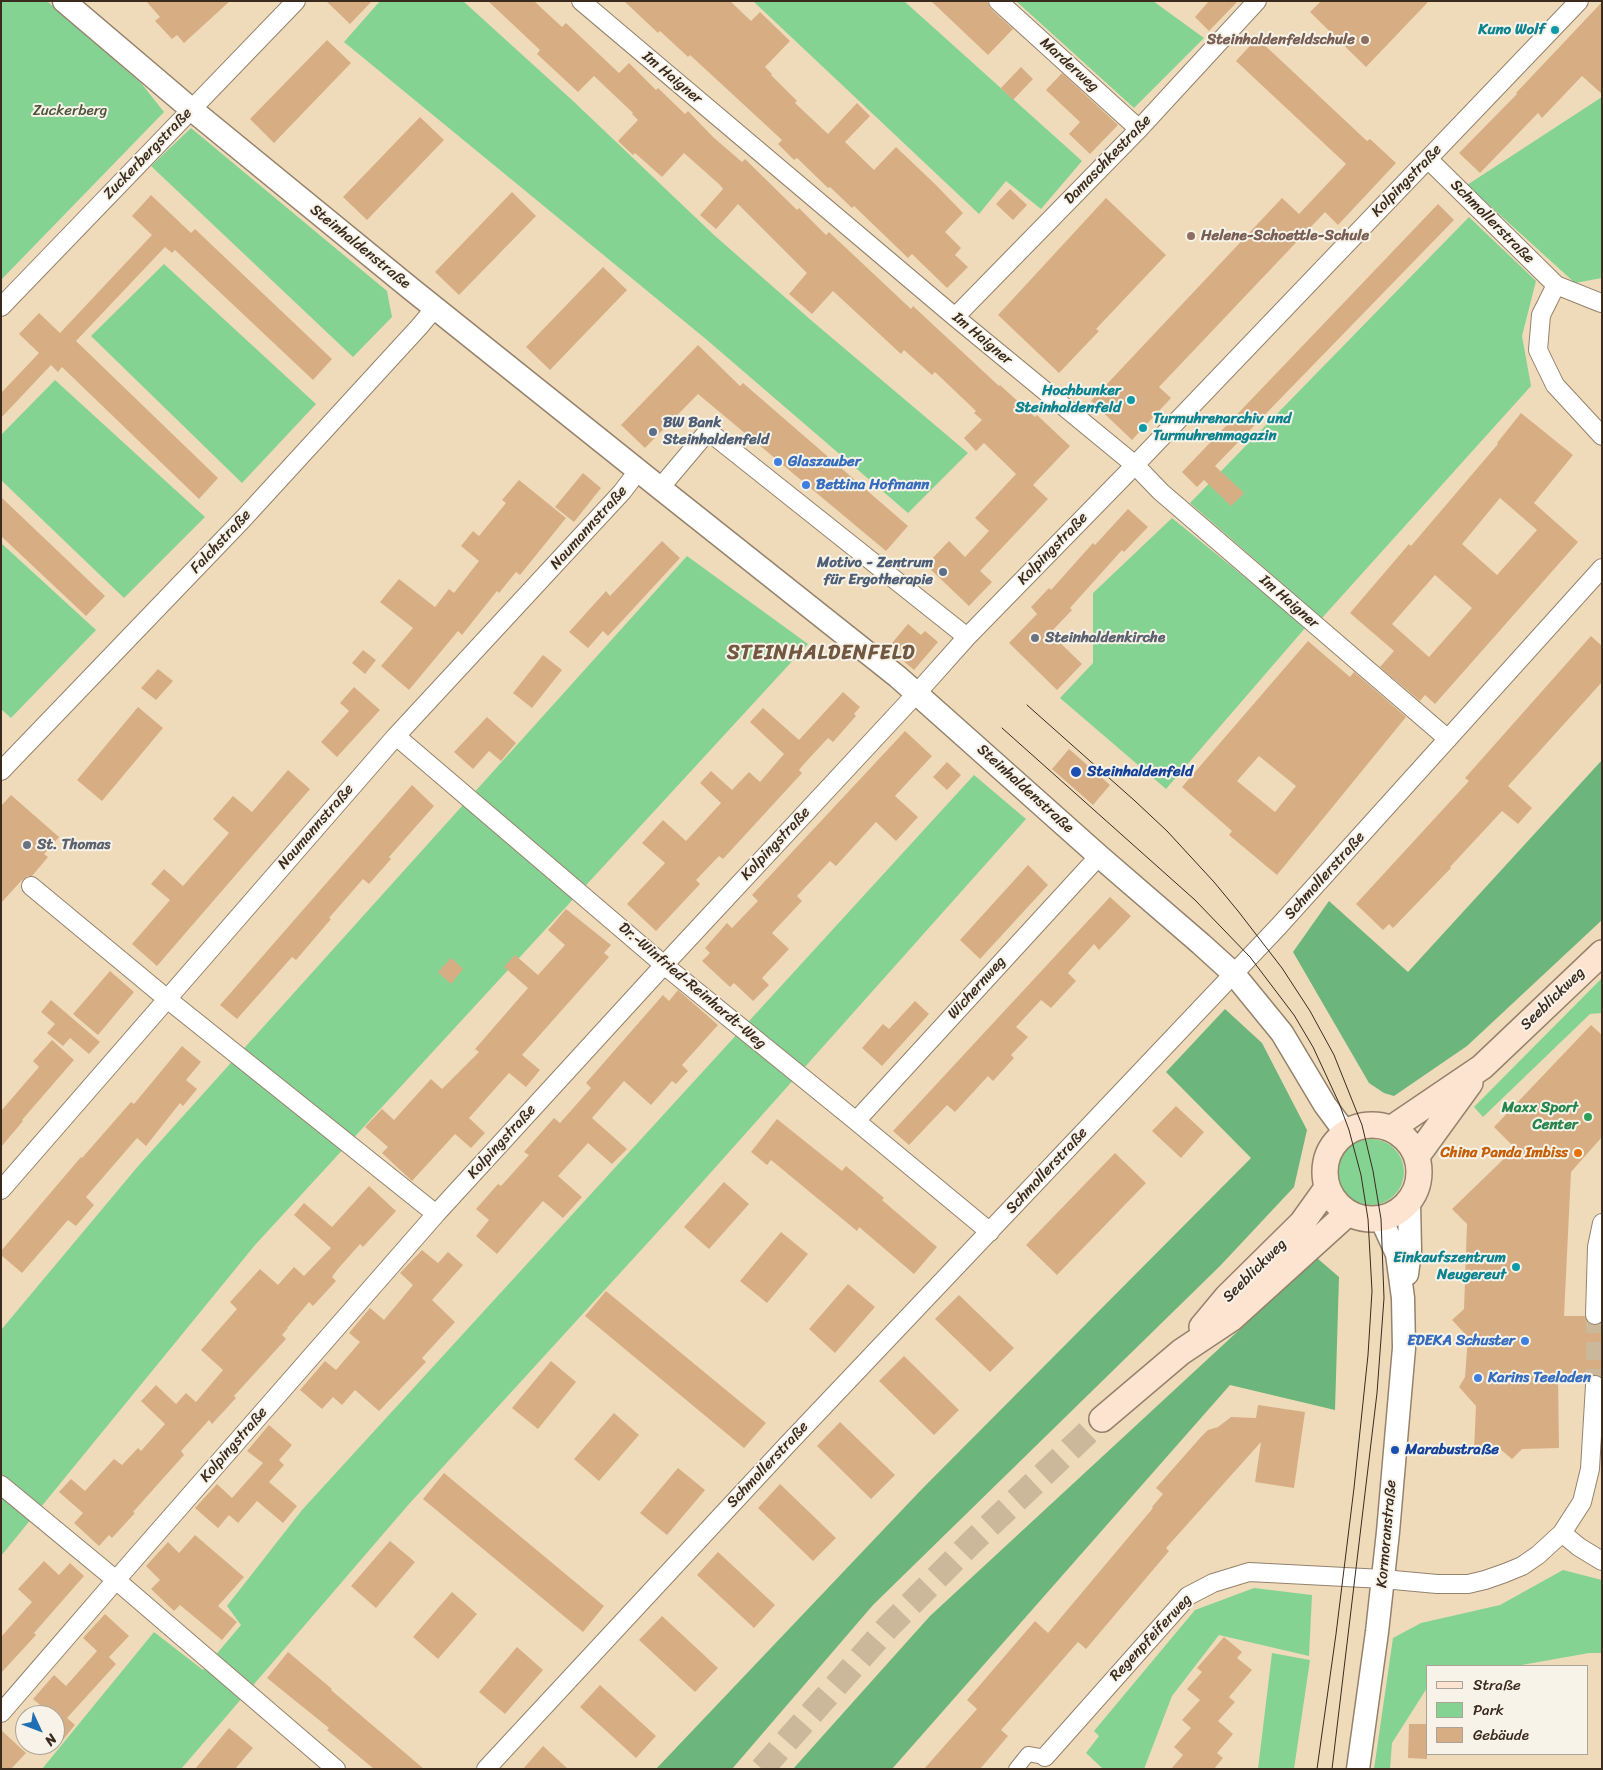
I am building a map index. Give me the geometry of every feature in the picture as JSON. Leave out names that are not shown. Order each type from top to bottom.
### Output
[{"type":"main road","name":"Seeblickweg","points":[[1392,1128],[1482,1067],[1602,952]]},
{"type":"main road","name":"Seeblickweg","points":[[1417,1156],[1482,1067]]},
{"type":"main road","points":[[1362,1125],[1392,1128],[1407,1140],[1417,1156],[1420,1172],[1417,1188],[1409,1202],[1396,1213],[1381,1219],[1363,1218],[1348,1213],[1335,1202],[1327,1188],[1324,1167],[1331,1148],[1345,1132],[1362,1125]]},
{"type":"main road","name":"Seeblickweg","points":[[1181,1352],[1227,1297],[1302,1223],[1327,1188]]},
{"type":"main road","name":"Seeblickweg","points":[[1102,1419],[1181,1352],[1232,1318],[1348,1213]]},
{"type":"street","name":"Steinhaldenstraße","points":[[64,1],[191,109],[435,308],[638,471],[817,611],[917,693],[1098,856],[1233,973],[1282,1033],[1325,1105],[1345,1132]]},
{"type":"street","name":"Zuckerbergstraße","points":[[1,307],[296,1]]},
{"type":"street","name":"Im Haigner","points":[[581,1],[1135,465],[1161,492],[1448,739]]},
{"type":"street","name":"Marderweg","points":[[998,1],[1139,129]]},
{"type":"street","name":"Damaschkestraße","points":[[955,316],[1139,129],[1257,1]]},
{"type":"street","name":"Kolpingstraße","points":[[1,1713],[436,1214],[664,964],[967,637],[1135,465],[1579,1]]},
{"type":"street","name":"Schmollerstraße","points":[[1428,159],[1556,285],[1601,303]]},
{"type":"street","points":[[1556,285],[1541,315],[1538,350],[1554,385],[1602,436]]},
{"type":"street","name":"Falchstraße","points":[[1,771],[10,764],[243,519],[435,308]]},
{"type":"street","points":[[660,488],[708,431],[967,637]]},
{"type":"street","name":"Naumannstraße","points":[[1,1190],[166,998],[396,736],[622,492],[638,471]]},
{"type":"street","name":"Schmollerstraße","points":[[486,1769],[779,1453],[1278,927],[1602,568]]},
{"type":"street","name":"Dr.-Winfried-Reinhardt-Weg","points":[[396,736],[664,964],[990,1232]]},
{"type":"street","name":"Wichernweg","points":[[856,1121],[1098,856]]},
{"type":"street","points":[[32,886],[166,998],[436,1214]]},
{"type":"street","name":"Kormoranstraße","points":[[1403,1298],[1410,1251],[1409,1202]]},
{"type":"street","name":"Kormoranstraße","points":[[1358,1769],[1383,1579],[1404,1348],[1403,1298],[1397,1254],[1381,1219]]},
{"type":"street","points":[[1595,1315],[1597,1247],[1602,1223]]},
{"type":"street","name":"Regenpfeiferweg","points":[[1016,1769],[1028,1754],[1045,1757],[1188,1596],[1213,1583],[1249,1572],[1383,1579],[1437,1584],[1468,1584],[1485,1580],[1522,1566],[1538,1555],[1562,1533],[1582,1502],[1590,1469],[1595,1384]]},
{"type":"street","points":[[1,1485],[116,1580],[336,1769]]},
{"type":"street","points":[[1562,1533],[1579,1547],[1602,1561]]},
{"type":"green space","name":"Zuckerberg","points":[[1,1],[47,1],[141,83],[164,112],[1,280]]},
{"type":"green space","points":[[380,1],[463,1],[572,100],[714,235],[968,453],[908,513],[707,340],[344,42]]},
{"type":"green space","points":[[753,1],[904,1],[1082,161],[1041,209],[1006,181],[979,214]]},
{"type":"green space","points":[[1016,1],[1153,1],[1204,38],[1134,108]]},
{"type":"green space","points":[[1602,97],[1602,278],[1575,283],[1467,185]]},
{"type":"green space","points":[[191,128],[387,291],[392,317],[353,357],[151,166]]},
{"type":"green space","points":[[1469,217],[1536,281],[1522,336],[1531,386],[1322,618],[1190,503]]},
{"type":"green space","points":[[164,264],[316,404],[242,483],[91,336]]},
{"type":"green space","points":[[55,380],[205,517],[124,598],[1,480],[1,435]]},
{"type":"green space","points":[[1172,518],[1306,627],[1166,789],[1060,698],[1093,663],[1093,593]]},
{"type":"green space","points":[[1,543],[96,630],[11,718],[1,709]]},
{"type":"green space","points":[[687,556],[808,644],[255,1245],[1,1556],[1,1330],[139,1165]]},
{"type":"green space","points":[[1602,760],[1602,920],[1467,1046],[1394,1096],[1384,1093],[1369,1083],[1293,952],[1329,901],[1408,972]]},
{"type":"green space","points":[[974,775],[1026,819],[664,1225],[409,1504],[181,1769],[42,1769],[53,1755],[65,1755],[65,1741],[154,1632],[203,1670],[241,1625],[227,1606],[302,1510]]},
{"type":"green space","points":[[1602,978],[1602,1013],[1590,1014],[1483,1117],[1474,1107]]},
{"type":"green space","points":[[1225,1009],[1262,1043],[1307,1130],[1294,1187],[1220,1266],[873,1605],[732,1769],[656,1769],[921,1490],[1251,1158],[1166,1072]]},
{"type":"green space","points":[[1371,1139],[1384,1142],[1394,1149],[1401,1159],[1404,1172],[1401,1185],[1394,1195],[1384,1202],[1371,1205],[1358,1202],[1348,1195],[1341,1185],[1338,1172],[1341,1159],[1348,1149],[1358,1142]]},
{"type":"green space","points":[[1317,1258],[1339,1277],[1335,1410],[1230,1385],[892,1769],[793,1769],[930,1616]]},
{"type":"green space","points":[[1563,1570],[1602,1580],[1602,1653],[1589,1653],[1522,1665],[1426,1665],[1426,1690],[1392,1743],[1390,1769],[1374,1769],[1393,1638],[1421,1623],[1500,1605]]},
{"type":"green space","points":[[1254,1588],[1312,1595],[1309,1656],[1219,1635],[1172,1696],[1144,1769],[1103,1769],[1086,1753],[1099,1736],[1094,1731],[1195,1610]]},
{"type":"green space","points":[[1272,1653],[1310,1660],[1294,1769],[1258,1769]]},
{"type":"building","points":[[146,1],[230,1],[184,43],[177,35],[172,39],[155,21],[160,17]]},
{"type":"building","points":[[326,1],[372,1],[350,24]]},
{"type":"building","points":[[488,1],[534,1],[562,27],[566,23],[619,73],[629,63],[656,90],[658,88],[685,114],[688,111],[713,137],[742,162],[745,159],[797,210],[799,208],[826,235],[829,232],[911,309],[913,306],[999,386],[1035,417],[1037,415],[1070,446],[1033,485],[1048,499],[980,571],[992,582],[969,606],[926,565],[949,541],[965,557],[989,531],[975,518],[1016,474],[984,443],[976,451],[964,438],[982,420],[974,413],[976,411],[935,372],[932,375],[904,350],[901,354],[833,291],[812,314],[789,294],[807,273],[738,204],[716,229],[700,215],[723,189],[720,185],[684,153],[662,177],[635,153],[633,155],[618,141],[638,120],[633,113],[594,76],[578,92],[537,54],[540,50]]},
{"type":"building","points":[[624,1],[730,1],[751,21],[760,12],[790,41],[765,67],[771,75],[797,101],[795,103],[828,134],[857,103],[870,116],[845,142],[874,170],[896,147],[936,185],[963,213],[945,232],[961,248],[955,255],[968,267],[947,288],[912,254],[908,258],[854,206],[852,208],[830,187],[828,188],[797,158],[794,160],[778,144],[782,140],[690,55],[688,57],[660,31],[658,33]]},
{"type":"building","points":[[931,1],[987,1],[991,9],[1013,29],[988,55]]},
{"type":"building","points":[[1209,1],[1238,1],[1209,31],[1195,17]]},
{"type":"building","name":"Steinhaldenfeldschule","points":[[1321,1],[1429,1],[1366,67],[1310,12]]},
{"type":"building","points":[[1602,2],[1602,94],[1582,76],[1542,118],[1538,113],[1480,173],[1459,153],[1517,94]]},
{"type":"building","points":[[1257,38],[1367,141],[1370,139],[1396,163],[1338,225],[1325,212],[1159,387],[1171,398],[1132,440],[1091,401],[1282,198],[1299,214],[1346,164],[1236,61]]},
{"type":"building","points":[[327,40],[351,63],[274,143],[250,119]]},
{"type":"building","points":[[1021,67],[1033,79],[1013,100],[1001,88]]},
{"type":"building","points":[[1062,73],[1118,125],[1090,154],[1069,134],[1080,122],[1046,90]]},
{"type":"building","points":[[420,117],[444,140],[367,220],[343,197]]},
{"type":"building","points":[[1010,189],[1027,205],[1013,220],[996,204]]},
{"type":"building","points":[[512,192],[536,216],[459,295],[435,272]]},
{"type":"building","points":[[151,195],[191,233],[195,229],[332,359],[313,380],[175,250],[172,253],[165,247],[76,341],[218,478],[199,499],[62,367],[58,372],[51,365],[1,418],[1,393],[39,353],[19,334],[39,313],[60,333],[152,235],[132,216]]},
{"type":"building","points":[[1106,198],[1166,255],[1096,329],[1099,331],[1059,373],[998,315]]},
{"type":"building","points":[[1438,204],[1454,220],[1215,466],[1244,493],[1231,506],[1204,480],[1197,487],[1182,472]]},
{"type":"building","points":[[603,267],[627,290],[550,370],[526,347]]},
{"type":"building","points":[[698,345],[740,386],[743,383],[908,526],[886,551],[698,394],[645,448],[621,425]]},
{"type":"building","points":[[1521,413],[1573,455],[1534,503],[1578,542],[1435,704],[1425,695],[1420,701],[1380,667],[1394,651],[1350,613],[1409,544],[1411,546]],"holes":[[[1500,498],[1537,530],[1497,575],[1462,544]],[[1435,575],[1472,608],[1429,657],[1392,624]]]},
{"type":"building","points":[[583,473],[601,488],[574,522],[555,507]]},
{"type":"building","points":[[519,480],[566,518],[520,575],[516,572],[499,593],[497,591],[462,635],[458,631],[409,690],[381,666],[413,628],[380,602],[399,579],[435,607],[449,589],[454,593],[479,561],[461,546],[473,531],[479,536],[506,503],[502,500]]},
{"type":"building","points":[[1,497],[105,596],[86,616],[1,536]]},
{"type":"building","points":[[1128,509],[1148,527],[1124,552],[1122,550],[1070,608],[1072,610],[1050,633],[1082,664],[1057,690],[1009,643],[1037,614],[1031,607],[1049,588],[1051,590],[1093,543],[1095,545]]},
{"type":"building","points":[[662,541],[680,558],[608,636],[603,631],[588,648],[569,632],[606,591],[610,596]]},
{"type":"building","points":[[908,624],[921,635],[925,631],[938,642],[914,670],[901,659],[906,654],[892,643]]},
{"type":"building","points":[[1591,636],[1602,646],[1602,682],[1508,786],[1532,808],[1518,824],[1502,811],[1451,868],[1393,928],[1389,924],[1383,930],[1356,904],[1469,781],[1465,778]]},
{"type":"building","points":[[1308,641],[1350,677],[1354,672],[1406,717],[1277,875],[1229,835],[1232,831],[1182,787]],"holes":[[[1259,756],[1296,786],[1275,812],[1237,781]]]},
{"type":"building","points":[[363,650],[376,660],[365,674],[352,663]]},
{"type":"building","points":[[543,655],[562,670],[532,708],[513,693]]},
{"type":"building","points":[[158,669],[173,681],[156,700],[141,688]]},
{"type":"building","points":[[354,687],[380,710],[337,757],[321,742],[349,711],[340,703]]},
{"type":"building","points":[[843,692],[860,707],[854,714],[856,716],[833,742],[828,738],[799,770],[802,773],[723,859],[719,856],[696,880],[700,884],[656,931],[627,904],[665,863],[642,843],[663,820],[686,841],[721,803],[700,783],[711,771],[732,790],[749,772],[760,782],[784,754],[750,722],[763,708],[799,740]]},
{"type":"building","points":[[138,707],[163,728],[102,801],[77,780]]},
{"type":"building","points":[[487,717],[516,743],[501,761],[489,751],[473,769],[454,752]]},
{"type":"building","points":[[905,731],[932,756],[895,796],[918,817],[896,841],[876,822],[836,866],[830,861],[797,896],[802,901],[772,933],[789,949],[762,978],[769,985],[753,1001],[734,983],[730,987],[702,961],[710,953],[705,948],[727,923],[732,928],[758,901],[752,895]]},
{"type":"building","points":[[1069,749],[1110,785],[1093,805],[1052,769]]},
{"type":"building","points":[[947,762],[961,775],[947,790],[933,777]]},
{"type":"building","points":[[288,770],[310,789],[157,966],[132,944],[170,900],[151,884],[164,869],[183,886],[229,833],[213,819],[233,796],[252,812]]},
{"type":"building","points":[[412,785],[434,806],[389,857],[391,859],[369,884],[363,879],[296,960],[292,957],[237,1019],[220,1005]]},
{"type":"building","name":"St. Thomas","points":[[11,795],[59,837],[44,854],[48,857],[32,876],[27,876],[22,880],[1,903],[1,806]]},
{"type":"building","points":[[1028,865],[1048,885],[980,959],[960,940]]},
{"type":"building","points":[[1110,897],[1131,916],[1099,950],[1094,944],[1068,973],[1076,981],[1051,1008],[1041,1000],[1016,1027],[1028,1037],[1011,1055],[1014,1058],[993,1081],[988,1076],[955,1112],[947,1105],[909,1145],[893,1131]]},
{"type":"building","points":[[566,909],[611,945],[604,953],[609,957],[522,1055],[540,1070],[526,1087],[509,1073],[469,1118],[485,1133],[471,1148],[455,1134],[412,1181],[382,1153],[388,1147],[365,1127],[382,1109],[394,1120],[431,1079],[442,1089],[479,1052],[475,1049],[528,988],[504,967],[515,955],[538,975],[565,945],[548,930]]},
{"type":"building","points":[[451,958],[463,969],[451,984],[438,972]]},
{"type":"building","points":[[110,971],[134,992],[98,1035],[73,1014]]},
{"type":"building","points":[[678,990],[718,1025],[682,1065],[688,1071],[676,1084],[672,1081],[651,1105],[624,1081],[592,1118],[627,1149],[612,1164],[588,1143],[558,1176],[582,1197],[563,1218],[543,1201],[497,1254],[476,1236],[489,1220],[476,1209],[498,1184],[501,1186],[529,1155],[524,1152],[554,1118],[560,1123],[591,1088],[586,1083],[663,995],[669,1001]]},
{"type":"building","points":[[51,1000],[100,1042],[89,1054],[70,1038],[63,1046],[47,1033],[55,1024],[41,1012]]},
{"type":"building","points":[[915,1001],[929,1014],[882,1066],[862,1048],[883,1024],[889,1029]]},
{"type":"building","name":"Einkaufszentrum Neugereut","points":[[1591,1025],[1602,1035],[1602,1137],[1571,1172],[1564,1316],[1585,1316],[1589,1324],[1594,1326],[1602,1323],[1602,1376],[1595,1374],[1590,1376],[1558,1375],[1559,1448],[1522,1449],[1512,1459],[1500,1449],[1474,1450],[1476,1406],[1459,1387],[1465,1377],[1468,1337],[1452,1320],[1464,1309],[1467,1224],[1452,1209],[1515,1148],[1494,1127]]},
{"type":"building","points":[[52,1040],[74,1060],[1,1147],[1,1111],[39,1067],[33,1061]]},
{"type":"building","points":[[182,1046],[201,1062],[186,1080],[197,1089],[183,1106],[180,1103],[146,1146],[137,1138],[86,1197],[94,1205],[76,1226],[68,1220],[22,1273],[1,1255],[1,1251],[81,1157],[131,1102],[134,1104]]},
{"type":"building","points":[[1176,1106],[1204,1132],[1181,1158],[1152,1131]]},
{"type":"building","points":[[777,1119],[842,1171],[846,1166],[937,1247],[914,1274],[859,1227],[857,1231],[771,1160],[767,1165],[751,1152]]},
{"type":"building","points":[[1115,1153],[1146,1183],[1057,1275],[1026,1245]]},
{"type":"building","points":[[724,1182],[749,1204],[709,1249],[684,1227]]},
{"type":"building","points":[[369,1186],[396,1211],[363,1247],[360,1244],[337,1270],[332,1277],[336,1281],[313,1306],[309,1302],[282,1335],[286,1339],[234,1396],[236,1398],[212,1424],[209,1420],[181,1451],[184,1455],[133,1512],[135,1513],[112,1538],[109,1535],[99,1546],[74,1523],[83,1513],[59,1492],[71,1479],[85,1491],[114,1459],[122,1465],[138,1448],[141,1451],[165,1424],[141,1401],[156,1385],[176,1404],[186,1393],[196,1402],[223,1370],[201,1350],[237,1309],[230,1302],[260,1269],[278,1285],[294,1267],[304,1276],[331,1248],[294,1215],[304,1203],[332,1227]]},
{"type":"building","points":[[781,1232],[808,1254],[767,1303],[740,1281]]},
{"type":"building","points":[[422,1250],[438,1263],[448,1252],[463,1265],[432,1300],[455,1322],[422,1358],[426,1362],[379,1411],[355,1390],[342,1405],[333,1397],[322,1409],[300,1390],[325,1361],[336,1370],[360,1342],[349,1333],[370,1308],[384,1320],[413,1285],[400,1273]]},
{"type":"building","points":[[848,1284],[875,1307],[835,1353],[809,1329]]},
{"type":"building","points":[[606,1291],[766,1423],[744,1448],[585,1316]]},
{"type":"building","points":[[959,1295],[1014,1348],[990,1372],[935,1319]]},
{"type":"building","points":[[904,1356],[959,1410],[934,1435],[879,1381]]},
{"type":"building","points":[[551,1361],[576,1382],[538,1429],[512,1408]]},
{"type":"building","points":[[1258,1405],[1305,1412],[1294,1488],[1255,1482],[1261,1442],[1166,1548],[1169,1551],[1086,1649],[1078,1642],[1001,1730],[1008,1736],[980,1769],[924,1769],[977,1709],[967,1700],[1035,1621],[1048,1633],[1153,1508],[1163,1494],[1156,1488],[1200,1438],[1208,1430],[1218,1427],[1231,1417],[1256,1418]]},
{"type":"building","points":[[614,1413],[639,1435],[599,1481],[574,1459]]},
{"type":"building","points":[[840,1422],[895,1475],[871,1499],[817,1446]]},
{"type":"building","points":[[269,1425],[292,1445],[279,1460],[284,1465],[269,1482],[297,1506],[283,1523],[257,1501],[238,1523],[229,1515],[218,1528],[195,1508],[217,1484],[232,1498],[263,1463],[247,1451]]},
{"type":"building","points":[[678,1468],[705,1490],[667,1535],[640,1513]]},
{"type":"building","points":[[444,1473],[604,1606],[583,1632],[423,1499]]},
{"type":"building","points":[[780,1484],[836,1538],[813,1561],[758,1508]]},
{"type":"building","points":[[195,1535],[244,1577],[218,1606],[237,1622],[222,1640],[180,1605],[174,1611],[151,1589],[160,1580],[146,1566],[168,1542],[179,1553]]},
{"type":"building","points":[[390,1541],[415,1562],[376,1608],[351,1586]]},
{"type":"building","points":[[718,1552],[775,1605],[754,1628],[697,1575]]},
{"type":"building","points":[[44,1561],[59,1575],[70,1563],[84,1576],[34,1633],[36,1635],[1,1673],[1,1637],[32,1602],[18,1589]]},
{"type":"building","points":[[452,1592],[477,1614],[438,1659],[413,1637]]},
{"type":"building","points":[[105,1614],[129,1636],[109,1657],[116,1664],[67,1718],[75,1725],[65,1737],[65,1705],[40,1705],[33,1699],[54,1675],[66,1686],[97,1651],[83,1638]]},
{"type":"building","points":[[662,1616],[718,1668],[695,1692],[639,1640]]},
{"type":"building","points":[[1224,1637],[1242,1652],[1237,1658],[1252,1670],[1229,1697],[1235,1702],[1218,1721],[1233,1734],[1217,1753],[1223,1758],[1214,1769],[1171,1769],[1183,1755],[1174,1747],[1191,1728],[1182,1720],[1200,1700],[1187,1689],[1202,1672],[1197,1668]]},
{"type":"building","points":[[517,1647],[543,1670],[505,1714],[479,1692]]},
{"type":"building","points":[[288,1652],[424,1769],[374,1769],[327,1730],[329,1728],[267,1678]]},
{"type":"building","points":[[600,1685],[656,1736],[636,1758],[580,1707]]},
{"type":"building","points":[[1409,1724],[1426,1724],[1427,1759],[1408,1758]]},
{"type":"building","points":[[229,1728],[253,1748],[235,1769],[195,1769]]},
{"type":"building","points":[[1,1730],[15,1743],[15,1755],[24,1755],[11,1769],[1,1769]]},
{"type":"building","points":[[543,1746],[568,1769],[523,1769]]},
{"type":"tunnel","points":[[1595,1315],[1595,1385]]},
{"type":"tunnel","points":[[762,1769],[888,1627],[971,1543],[1102,1419]]},
{"type":"tram line","points":[[1027,705],[1167,831],[1238,911],[1282,968],[1310,1011],[1334,1055],[1362,1125],[1373,1171],[1381,1219],[1384,1298],[1377,1393],[1332,1769]]},
{"type":"tram line","points":[[1002,728],[1195,900],[1250,957],[1294,1015],[1313,1047],[1339,1103],[1349,1130],[1361,1175],[1368,1219],[1372,1291],[1368,1355],[1354,1488],[1317,1769]]},
{"type":"place","name":"Kuno Wolf","points":[[1555,30]]},
{"type":"place","name":"Steinhaldenfeldschule","points":[[1365,40]]},
{"type":"place","name":"Helene-Schoettle-Schule","points":[[1191,236]]},
{"type":"place","name":"Hochbunker Steinhaldenfeld","points":[[1131,400]]},
{"type":"place","name":"Turmuhrenarchiv und Turmuhrenmagazin","points":[[1143,428]]},
{"type":"place","name":"BW Bank Steinhaldenfeld","points":[[653,432]]},
{"type":"place","name":"Glaszauber","points":[[778,462]]},
{"type":"place","name":"Bettina Hofmann","points":[[806,485]]},
{"type":"place","name":"Motivo - Zentrum für Ergotherapie","points":[[943,572]]},
{"type":"place","name":"Steinhaldenkirche","points":[[1035,638]]},
{"type":"place","name":"Steinhaldenfeld","points":[[1076,772]]},
{"type":"place","name":"St. Thomas","points":[[27,845]]},
{"type":"place","name":"Maxx Sport Center","points":[[1588,1117]]},
{"type":"place","name":"China Panda Imbiss","points":[[1578,1153]]},
{"type":"place","name":"Einkaufszentrum Neugereut","points":[[1516,1267]]},
{"type":"place","name":"EDEKA Schuster","points":[[1525,1341]]},
{"type":"place","name":"Karins Teeladen","points":[[1478,1378]]},
{"type":"place","name":"Marabustraße","points":[[1395,1450]]},
{"type":"district","name":"STEINHALDENFELD","points":[[821,654]]}]
